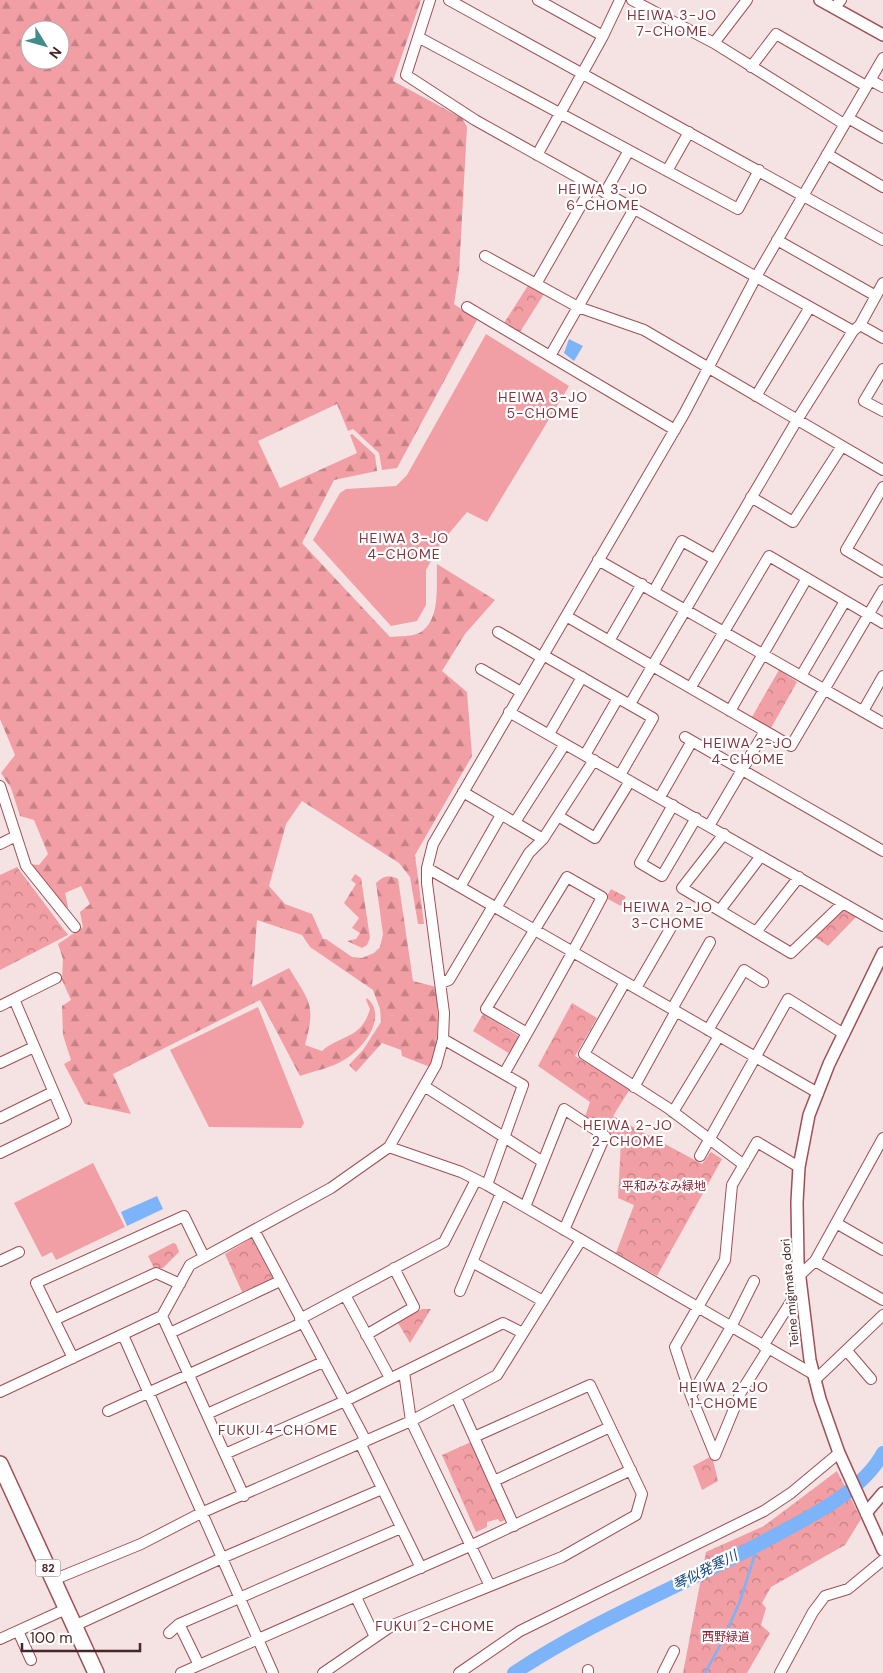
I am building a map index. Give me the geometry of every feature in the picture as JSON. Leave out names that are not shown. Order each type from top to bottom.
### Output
[{"type":"main road","name":"82","points":[[0,1464],[4,1483],[53,1580],[96,1673]]},
{"type":"street","points":[[430,0],[406,76],[475,120],[810,307],[883,338]]},
{"type":"street","points":[[449,0],[883,240]]},
{"type":"street","points":[[538,0],[603,36]]},
{"type":"street","points":[[538,155],[603,36],[620,0]]},
{"type":"street","points":[[632,0],[714,44],[846,121],[883,138]]},
{"type":"street","points":[[714,44],[747,0]]},
{"type":"street","points":[[820,0],[837,4],[883,35]]},
{"type":"street","points":[[751,67],[776,34],[868,83],[883,88]]},
{"type":"street","points":[[418,37],[628,152],[738,209],[759,170]]},
{"type":"street","points":[[0,1392],[162,1316],[190,1265],[331,1188],[389,1147],[436,1065],[443,1039],[444,1013],[427,868],[433,844],[674,430],[756,277],[883,58]]},
{"type":"street","points":[[667,171],[689,132]]},
{"type":"street","points":[[605,193],[628,152]]},
{"type":"street","points":[[827,154],[883,187]]},
{"type":"street","points":[[536,284],[592,186]]},
{"type":"street","points":[[550,356],[634,210]]},
{"type":"street","points":[[777,240],[876,296]]},
{"type":"street","points":[[485,256],[578,307],[644,330],[707,369],[842,446],[882,466]]},
{"type":"street","points":[[630,704],[797,420],[883,284]]},
{"type":"street","points":[[467,307],[674,430]]},
{"type":"street","points":[[756,396],[810,307]]},
{"type":"street","points":[[883,369],[864,401],[883,411]]},
{"type":"street","points":[[751,497],[793,522],[842,446]]},
{"type":"street","points":[[883,487],[846,550],[883,572]]},
{"type":"street","points":[[654,591],[682,540],[714,559]]},
{"type":"street","points":[[691,687],[769,556],[883,623]]},
{"type":"street","points":[[598,560],[883,723]]},
{"type":"street","points":[[730,711],[807,578]]},
{"type":"street","points":[[609,641],[642,584]]},
{"type":"street","points":[[566,616],[790,746],[883,590]]},
{"type":"street","points":[[801,676],[846,601]]},
{"type":"street","points":[[498,632],[653,718],[620,775]]},
{"type":"street","points":[[481,669],[521,692]]},
{"type":"street","points":[[863,711],[883,676]]},
{"type":"street","points":[[549,734],[582,677]]},
{"type":"street","points":[[441,983],[449,980],[529,852],[543,838],[558,816],[618,698]]},
{"type":"street","points":[[509,712],[883,926]]},
{"type":"street","points":[[709,826],[765,731]]},
{"type":"street","points":[[660,797],[689,739],[883,851]]},
{"type":"street","points":[[515,822],[565,744]]},
{"type":"street","points":[[558,816],[595,838],[630,781]]},
{"type":"street","points":[[0,786],[26,866],[74,927]]},
{"type":"street","points":[[463,792],[543,838]]},
{"type":"street","points":[[673,805],[640,863],[662,876],[696,818]]},
{"type":"street","points":[[460,887],[502,815]]},
{"type":"street","points":[[724,834],[682,888],[791,953],[843,903]]},
{"type":"street","points":[[0,844],[16,836]]},
{"type":"street","points":[[720,910],[761,856]]},
{"type":"street","points":[[427,868],[818,1093]]},
{"type":"street","points":[[504,1074],[572,953],[602,897],[567,877],[486,1009],[527,1033]]},
{"type":"street","points":[[756,932],[799,877]]},
{"type":"street","points":[[636,988],[673,924]]},
{"type":"street","points":[[634,1087],[710,942]]},
{"type":"street","name":"Teine migimata dori","points":[[866,1513],[841,1458],[814,1377],[800,1274],[797,1202],[799,1167],[809,1115],[844,1034],[883,953]]},
{"type":"street","points":[[708,1030],[744,970],[763,982]]},
{"type":"street","points":[[0,1006],[56,978]]},
{"type":"street","points":[[625,982],[584,1054],[673,1112],[744,1165]]},
{"type":"street","points":[[0,1153],[66,1121],[14,999]]},
{"type":"street","points":[[700,1156],[788,999],[844,1034]]},
{"type":"street","points":[[673,1112],[719,1036]]},
{"type":"street","points":[[443,1039],[524,1085],[487,1185]]},
{"type":"street","points":[[0,1063],[34,1046]]},
{"type":"street","points":[[424,1086],[543,1162]]},
{"type":"street","points":[[0,1118],[53,1092]]},
{"type":"street","points":[[526,1207],[564,1109],[605,1136],[564,1230]]},
{"type":"street","points":[[800,1274],[815,1261],[836,1223],[879,1156],[883,1138]]},
{"type":"street","points":[[799,1167],[757,1142],[732,1185],[725,1260],[675,1347],[691,1396],[715,1455],[741,1392],[765,1347],[792,1300],[802,1292]]},
{"type":"street","points":[[389,1147],[487,1185],[814,1377],[847,1351],[883,1315]]},
{"type":"street","points":[[108,1411],[301,1321],[444,1242],[476,1180]]},
{"type":"street","points":[[460,1291],[501,1193]]},
{"type":"street","points":[[73,1358],[36,1282],[184,1216],[204,1257]]},
{"type":"street","points":[[836,1223],[883,1250]]},
{"type":"street","points":[[254,1230],[345,1401],[382,1489],[421,1568]]},
{"type":"street","points":[[53,1580],[141,1544],[201,1512],[244,1496],[411,1421],[497,1375],[581,1240]]},
{"type":"street","points":[[0,1261],[20,1252]]},
{"type":"street","points":[[815,1261],[883,1300]]},
{"type":"street","points":[[472,1262],[543,1301]]},
{"type":"street","points":[[366,1335],[414,1307],[394,1268]]},
{"type":"street","points":[[54,1320],[156,1273],[180,1284]]},
{"type":"street","points":[[170,1333],[280,1280]]},
{"type":"street","points":[[691,1396],[731,1327],[754,1282]]},
{"type":"street","points":[[345,1295],[390,1378]]},
{"type":"street","points":[[162,1316],[244,1496]]},
{"type":"street","points":[[225,1454],[345,1401],[503,1323],[523,1333]]},
{"type":"street","points":[[123,1335],[273,1673]]},
{"type":"street","points":[[847,1351],[871,1379]]},
{"type":"street","points":[[207,1414],[323,1362]]},
{"type":"street","points":[[404,1372],[411,1421],[490,1586]]},
{"type":"street","points":[[323,1673],[393,1625],[562,1557],[636,1515],[642,1494],[590,1385],[474,1437]]},
{"type":"street","points":[[456,1397],[514,1526]]},
{"type":"street","points":[[494,1481],[610,1427]]},
{"type":"street","points":[[459,1673],[520,1631],[764,1510],[841,1458]]},
{"type":"street","points":[[181,1673],[470,1546],[631,1470]]},
{"type":"street","points":[[74,1626],[222,1558],[382,1489]]},
{"type":"street","points":[[883,1493],[866,1513],[883,1550]]},
{"type":"street","points":[[169,1633],[179,1624],[401,1528]]},
{"type":"street","points":[[780,1673],[813,1612],[825,1596],[848,1589],[883,1560]]},
{"type":"street","points":[[356,1596],[375,1637]]},
{"type":"street","points":[[0,1639],[66,1609]]},
{"type":"street","points":[[179,1624],[198,1665]]},
{"type":"street","points":[[18,1631],[31,1660]]},
{"type":"street","points":[[663,1673],[674,1651]]},
{"type":"green space","points":[[0,0],[421,0],[393,81],[462,118],[467,127],[459,272],[454,304],[477,320],[397,468],[382,470],[379,453],[353,429],[348,431],[337,404],[258,441],[280,488],[357,453],[350,435],[352,434],[375,455],[377,471],[334,480],[302,543],[390,637],[414,635],[421,632],[432,619],[437,591],[437,564],[495,600],[465,634],[442,671],[467,692],[472,756],[415,855],[424,924],[418,924],[410,877],[399,863],[302,801],[286,824],[269,886],[285,904],[312,914],[323,939],[326,939],[352,957],[362,958],[374,953],[380,947],[383,934],[376,883],[386,876],[398,879],[413,981],[436,987],[437,1037],[430,1067],[402,1056],[401,1050],[382,1043],[356,1072],[349,1065],[363,1050],[381,1022],[380,1009],[373,990],[310,947],[302,935],[257,920],[252,987],[289,968],[309,1004],[310,1021],[305,1045],[322,1051],[350,1035],[361,1026],[370,1009],[367,998],[373,1006],[375,1014],[374,1023],[365,1041],[358,1049],[339,1063],[300,1076],[260,1000],[113,1074],[131,1114],[85,1104],[64,1064],[71,1060],[63,1035],[62,1006],[71,1000],[62,980],[63,959],[58,944],[83,927],[80,912],[90,904],[81,886],[65,893],[68,907],[66,913],[28,864],[39,865],[48,854],[34,820],[20,816],[11,788],[1,773],[15,755],[0,719]]},
{"type":"green space","points":[[529,284],[544,294],[520,332],[504,323]]},
{"type":"green space","points":[[486,334],[569,386],[487,522],[467,512],[441,543],[426,570],[426,605],[417,621],[391,626],[313,540],[340,493],[346,489],[396,486],[407,475]]},
{"type":"green space","points":[[779,670],[797,682],[771,728],[752,717]]},
{"type":"green space","points":[[17,867],[68,935],[0,970],[0,875]]},
{"type":"green space","points":[[355,874],[361,878],[370,938],[367,945],[362,948],[347,941],[356,939],[360,933],[352,928],[359,918],[344,903],[356,884],[351,880]]},
{"type":"green space","points":[[611,889],[626,897],[621,906],[606,898]]},
{"type":"green space","points":[[841,909],[856,917],[828,946],[813,936]]},
{"type":"green space","name":"平和みなみ緑地","points":[[572,1003],[597,1018],[575,1056],[630,1089],[613,1116],[702,1164],[711,1152],[722,1159],[657,1276],[616,1253],[634,1205],[618,1198],[621,1142],[585,1117],[590,1102],[538,1066]]},
{"type":"green space","points":[[258,1007],[304,1123],[301,1128],[209,1127],[170,1050]]},
{"type":"green space","points":[[483,1014],[520,1037],[510,1054],[473,1031]]},
{"type":"green space","points":[[93,1163],[125,1227],[56,1260],[52,1252],[42,1257],[14,1203]]},
{"type":"green space","points":[[252,1238],[273,1279],[242,1292],[225,1254]]},
{"type":"green space","points":[[173,1243],[176,1244],[179,1252],[163,1268],[154,1268],[148,1256]]},
{"type":"green space","points":[[422,1309],[431,1309],[410,1343],[398,1323]]},
{"type":"green space","points":[[471,1442],[505,1520],[500,1522],[498,1519],[487,1522],[487,1527],[476,1532],[442,1455]]},
{"type":"green space","points":[[712,1456],[718,1481],[702,1490],[693,1466]]},
{"type":"green space","name":"西野緑道","points":[[837,1471],[861,1519],[845,1545],[771,1587],[762,1603],[766,1608],[761,1625],[770,1633],[747,1673],[683,1673],[706,1552],[764,1526]]},
{"type":"water","points":[[569,339],[583,346],[574,361],[564,353]]},
{"type":"water","points":[[157,1196],[163,1209],[127,1226],[121,1212]]},
{"type":"waterway","name":"琴似発寒川","points":[[514,1673],[605,1620],[732,1558],[830,1505],[861,1481],[883,1453]]},
{"type":"waterway","points":[[705,1673],[724,1638],[740,1601],[758,1545]]},
{"type":"district","name":"HEIWA 3-JO 7-CHOME","points":[[672,24]]},
{"type":"district","name":"HEIWA 3-JO 6-CHOME","points":[[603,197]]},
{"type":"district","name":"HEIWA 3-JO 5-CHOME","points":[[543,406]]},
{"type":"district","name":"HEIWA 3-JO 4-CHOME","points":[[404,546]]},
{"type":"district","name":"HEIWA 2-JO 4-CHOME","points":[[748,752]]},
{"type":"district","name":"HEIWA 2-JO 3-CHOME","points":[[668,916]]},
{"type":"district","name":"HEIWA 2-JO 2-CHOME","points":[[628,1134]]},
{"type":"district","name":"HEIWA 2-JO 1-CHOME","points":[[724,1395]]},
{"type":"district","name":"FUKUI 4-CHOME","points":[[278,1430]]},
{"type":"district","name":"FUKUI 2-CHOME","points":[[435,1626]]}]
